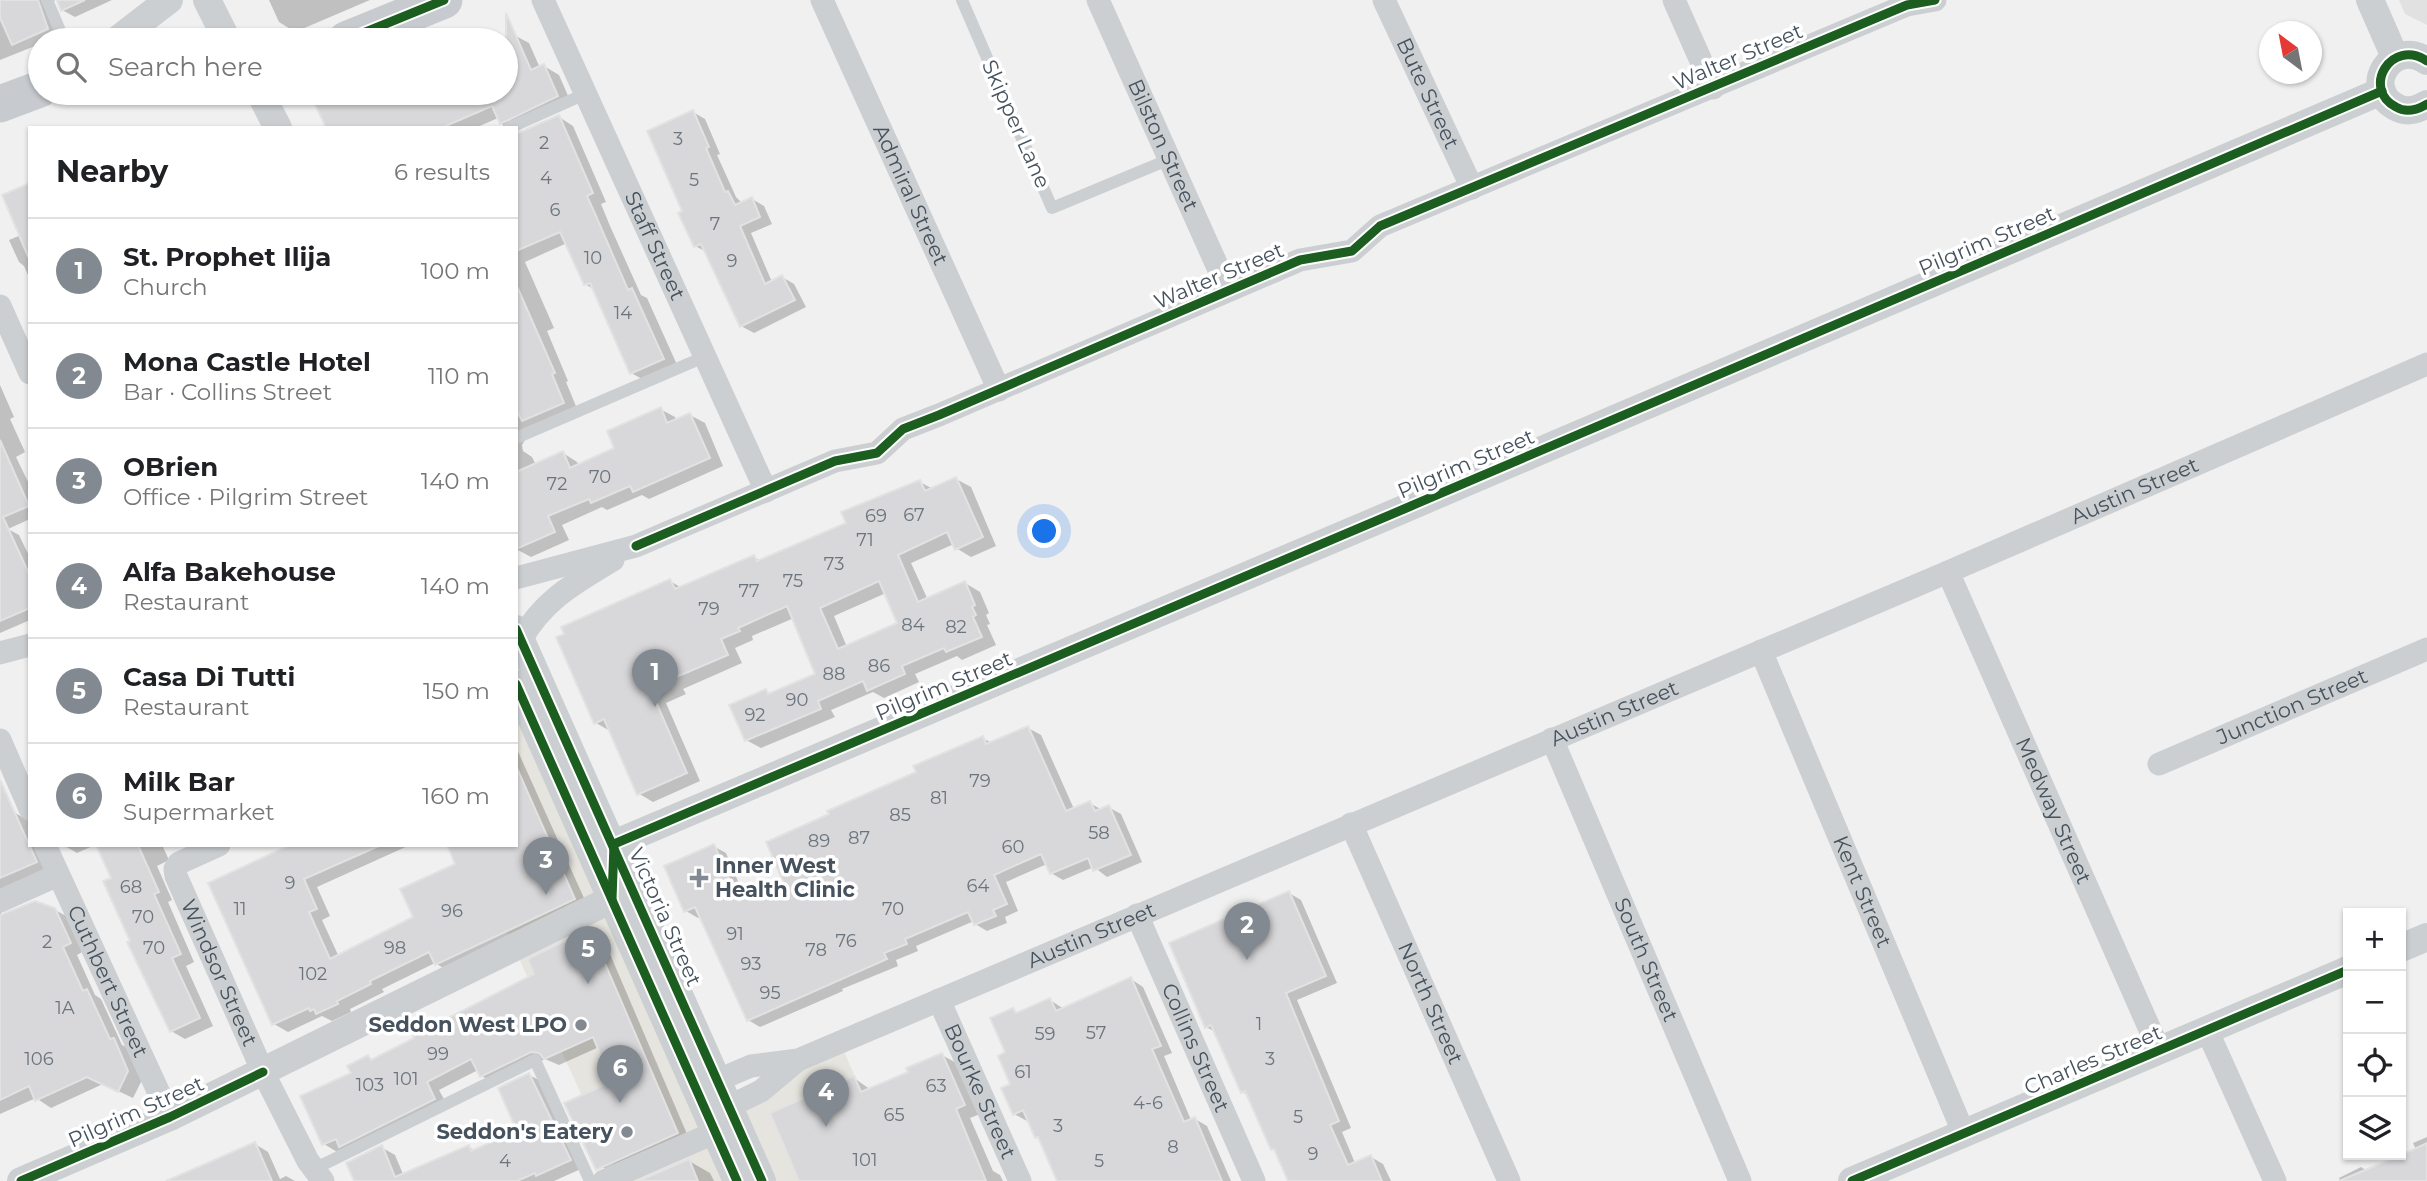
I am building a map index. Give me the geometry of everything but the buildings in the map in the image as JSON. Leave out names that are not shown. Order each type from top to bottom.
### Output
[{"type":"main road","points":[[375,28],[444,0]]},
{"type":"street","points":[[133,28],[169,0]]},
{"type":"street","points":[[206,0],[220,28]]},
{"type":"street","name":"Staff Street","points":[[543,0],[765,491]]},
{"type":"street","name":"Admiral Street","points":[[823,0],[999,390]]},
{"type":"street","name":"Bilston Street","points":[[1098,0],[1228,290]]},
{"type":"street","name":"Bute Street","points":[[1384,0],[1472,188]]},
{"type":"street","points":[[1674,0],[1713,88]]},
{"type":"street","name":"Walter Street","points":[[519,635],[550,602],[573,584],[636,546],[835,461],[877,453],[903,429],[1300,260],[1352,251],[1380,226],[1907,5],[1935,0]]},
{"type":"street","points":[[2370,0],[2395,57]]},
{"type":"street","points":[[2425,112],[2402,110],[2386,100],[2382,92],[2382,72],[2395,57],[2411,54],[2427,61]]},
{"type":"street","name":"Pilgrim Street","points":[[614,844],[2382,92]]},
{"type":"street","points":[[266,105],[277,126]]},
{"type":"street","points":[[0,306],[28,369]]},
{"type":"street","name":"Austin Street","points":[[710,1090],[748,1066],[798,1060],[1948,572],[2427,363]]},
{"type":"street","name":"Walter Street","points":[[518,577],[636,546]]},
{"type":"street","name":"Medway Street","points":[[1948,572],[2159,1051]]},
{"type":"street","name":"Victoria Street","points":[[519,635],[614,844],[710,1090]]},
{"type":"street","points":[[0,653],[28,646]]},
{"type":"street","name":"Junction Street","points":[[2159,764],[2427,649]]},
{"type":"street","name":"Kent Street","points":[[1761,651],[1964,1134]]},
{"type":"street","name":"Victoria Street","points":[[520,702],[612,898],[710,1090],[762,1181]]},
{"type":"street","name":"South Street","points":[[1552,739],[1740,1181]]},
{"type":"street","points":[[0,740],[28,804]]},
{"type":"street","name":"North Street","points":[[1351,824],[1509,1181]]},
{"type":"street","name":"Cuthbert Street","points":[[46,847],[170,1117]]},
{"type":"street","name":"Windsor Street","points":[[204,848],[179,863],[175,869],[176,876],[263,1072],[308,1161],[319,1175]]},
{"type":"street","points":[[0,901],[58,875]]},
{"type":"street","name":"Pilgrim Street","points":[[21,1181],[170,1117],[612,898]]},
{"type":"street","name":"Collins Street","points":[[1138,915],[1254,1181]]},
{"type":"street","points":[[2406,946],[2427,937]]},
{"type":"street","name":"Charles Street","points":[[1852,1181],[2343,973]]},
{"type":"street","name":"Bourke Street","points":[[939,1000],[1020,1181]]},
{"type":"street","points":[[2207,1030],[2275,1181]]},
{"type":"street","name":"Austin Street","points":[[604,1181],[727,1120],[798,1060]]},
{"type":"street","name":"Victoria Street","points":[[727,1120],[737,1181]]},
{"type":"lane","points":[[47,0],[59,28]]},
{"type":"lane","name":"Skipper Lane","points":[[962,0],[1052,208],[1170,159]]},
{"type":"lane","points":[[513,126],[585,94]]},
{"type":"lane","points":[[518,437],[704,357]]},
{"type":"lane","points":[[319,1175],[535,1060],[590,1181]]},
{"type":"shaded area","points":[[2399,0],[2427,0],[2427,25],[2405,14]]},
{"type":"shaded area","points":[[518,682],[713,1103],[842,1047],[901,1181],[621,1181],[468,847],[518,847]]},
{"type":"cycle path","points":[[375,28],[444,0]]},
{"type":"cycle path","points":[[636,546],[835,461],[877,453],[903,429],[1300,260],[1352,251],[1380,226],[1907,5],[1935,0]]},
{"type":"cycle path","points":[[2427,61],[2414,55],[2402,56],[2392,60],[2381,78],[2381,89],[2386,99],[2396,107],[2412,110],[2427,104]]},
{"type":"cycle path","points":[[612,899],[614,844],[2382,91]]},
{"type":"cycle path","points":[[518,633],[762,1181]]},
{"type":"cycle path","points":[[518,688],[737,1181]]},
{"type":"cycle path","points":[[1852,1181],[2346,971]]},
{"type":"cycle path","points":[[21,1181],[170,1117],[263,1072]]},
{"type":"place","name":"St. Prophet Ilija","points":[[655,707]]},
{"type":"place","name":"Inner West Health Clinic","points":[[699,878]]},
{"type":"place","name":"OBrien","points":[[546,895]]},
{"type":"place","name":"Mona Castle Hotel","points":[[1247,960]]},
{"type":"place","name":"Casa Di Tutti","points":[[588,984]]},
{"type":"place","name":"Seddon West LPO","points":[[581,1025]]},
{"type":"place","name":"Milk Bar","points":[[620,1103]]},
{"type":"place","name":"Alfa Bakehouse","points":[[826,1127]]},
{"type":"place","name":"Seddon's Eatery","points":[[627,1132]]}]
